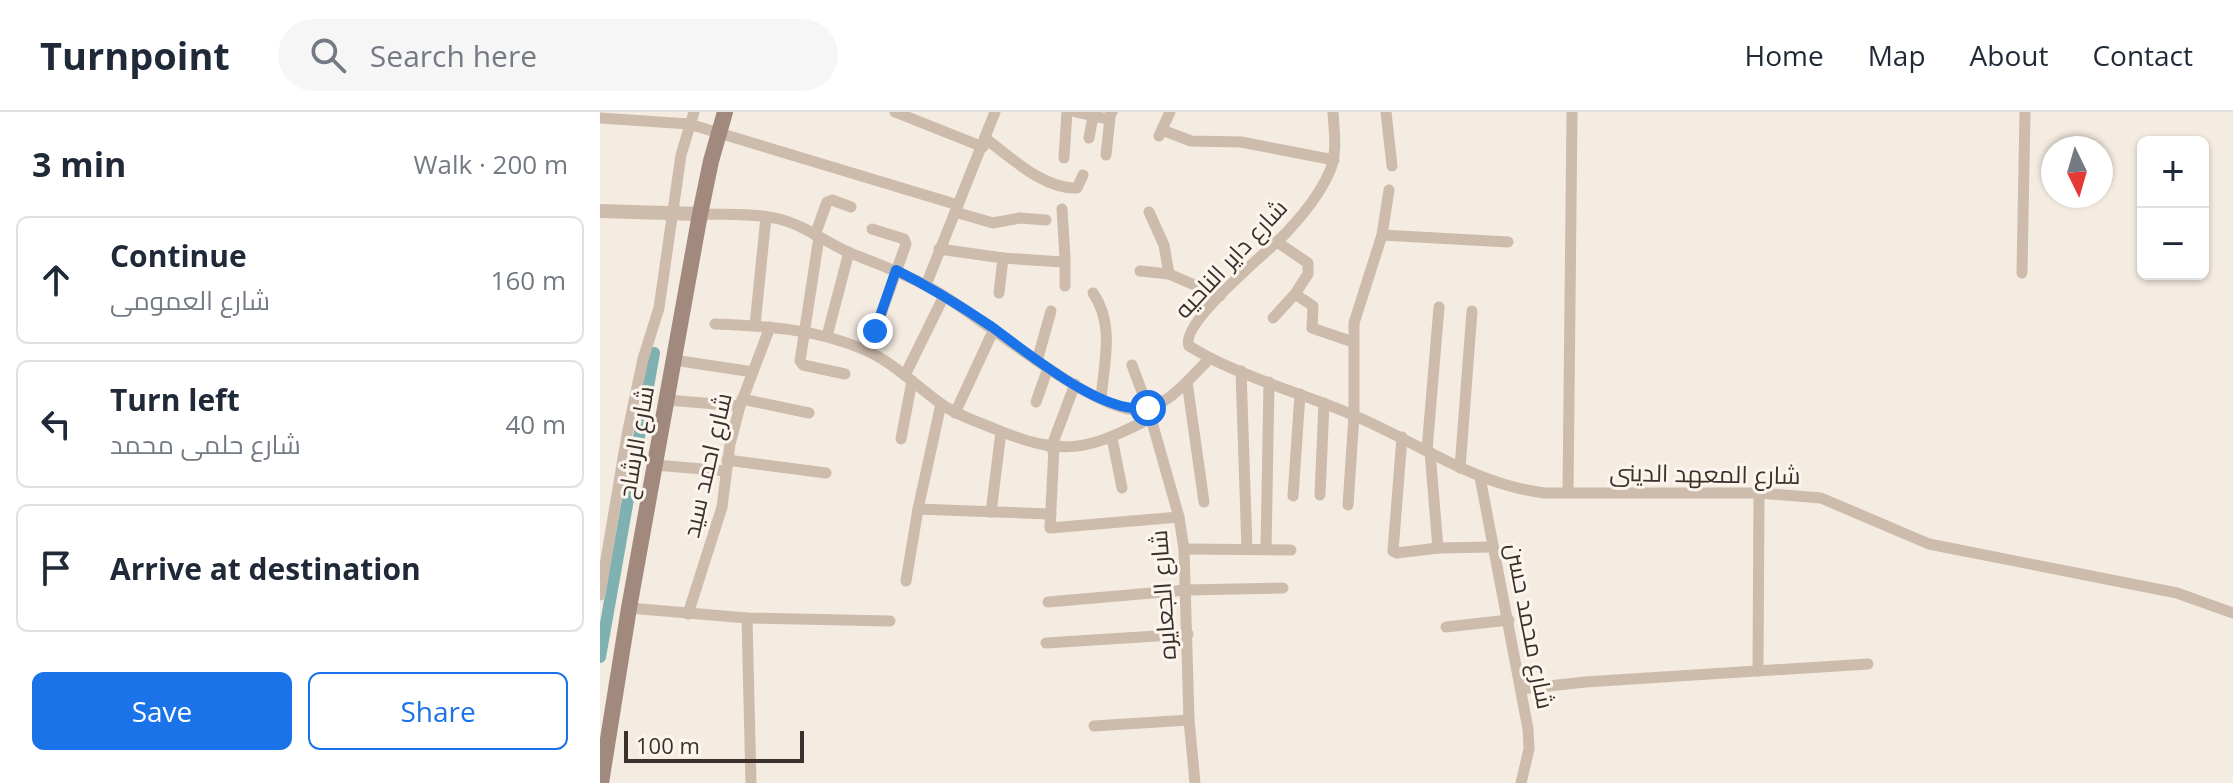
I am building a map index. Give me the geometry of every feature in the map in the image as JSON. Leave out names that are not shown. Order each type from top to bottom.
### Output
[{"type":"main road","name":"شارع الرشاح","points":[[601,783],[629,608],[700,214],[725,112]]},
{"type":"street","points":[[926,285],[995,112]]},
{"type":"street","points":[[1064,158],[1067,112]]},
{"type":"street","points":[[1076,112],[1111,115],[1106,155]]},
{"type":"street","points":[[1170,112],[1161,133],[1191,141],[1241,142],[1334,160],[1333,112],[1343,112]]},
{"type":"street","points":[[1386,112],[1392,166]]},
{"type":"street","points":[[1568,493],[1572,112]]},
{"type":"street","points":[[2022,273],[2025,112]]},
{"type":"street","points":[[901,113],[985,143],[1054,185],[1077,188],[1083,175]]},
{"type":"street","points":[[1089,138],[1095,115]]},
{"type":"street","points":[[600,118],[692,118],[718,132],[956,208],[993,223],[1025,213],[1046,220]]},
{"type":"street","name":"شارع الرشاح","points":[[600,595],[627,435],[643,359],[659,308],[673,213],[692,118]]},
{"type":"street","name":"شارع داير الناحيه","points":[[1189,346],[1187,338],[1195,323],[1277,242],[1322,185],[1334,160]]},
{"type":"street","points":[[1348,505],[1354,416],[1353,342],[1357,309],[1382,235],[1389,190]]},
{"type":"street","points":[[845,374],[801,363],[817,236],[827,202],[832,200],[851,207]]},
{"type":"street","points":[[1062,209],[1065,286]]},
{"type":"street","points":[[600,211],[781,219],[926,285],[1037,361],[1101,399],[1149,413]]},
{"type":"street","points":[[1149,212],[1161,235],[1169,274]]},
{"type":"street","points":[[755,325],[766,217]]},
{"type":"street","points":[[872,229],[906,242],[875,331]]},
{"type":"street","points":[[1382,235],[1508,242]]},
{"type":"street","points":[[1273,318],[1308,274],[1308,263],[1277,242]]},
{"type":"street","points":[[939,249],[1003,258],[1060,262],[1065,259]]},
{"type":"street","points":[[827,336],[849,252]]},
{"type":"street","points":[[999,293],[1003,258]]},
{"type":"street","points":[[1140,271],[1169,274],[1220,296]]},
{"type":"street","points":[[1093,293],[1102,308],[1107,333],[1101,399]]},
{"type":"street","points":[[1295,294],[1313,306],[1311,324],[1314,330],[1353,342]]},
{"type":"street","points":[[901,439],[908,378],[944,296]]},
{"type":"street","points":[[1438,548],[1428,451],[1439,307]]},
{"type":"street","points":[[1037,361],[1051,311]]},
{"type":"street","points":[[1460,468],[1472,311]]},
{"type":"street","points":[[715,324],[803,331],[868,351],[955,413],[1039,446],[1053,448],[1089,445],[1112,438],[1168,398],[1210,358]]},
{"type":"street","name":"شارع احمد سيد","points":[[688,614],[722,507],[741,402],[770,327]]},
{"type":"street","points":[[955,413],[994,329]]},
{"type":"street","name":"شارع المعهد الدينى","points":[[1189,346],[1210,358],[1402,437],[1480,477],[1529,491],[1759,493],[1821,498],[1929,544],[2177,593],[2233,613]]},
{"type":"street","points":[[674,360],[753,372]]},
{"type":"street","name":"شارع الجعايره","points":[[1132,365],[1179,517],[1184,549],[1189,720],[1195,783]]},
{"type":"street","points":[[1036,402],[1048,368]]},
{"type":"street","points":[[1241,371],[1247,549]]},
{"type":"street","points":[[1187,382],[1204,502]]},
{"type":"street","points":[[1266,549],[1269,382]]},
{"type":"street","points":[[1075,384],[1053,448],[1050,528],[1179,517]]},
{"type":"street","points":[[1293,496],[1300,394]]},
{"type":"street","points":[[667,400],[741,402],[809,413]]},
{"type":"street","points":[[1320,495],[1324,403]]},
{"type":"street","points":[[906,581],[941,404]]},
{"type":"street","points":[[991,512],[1001,432]]},
{"type":"street","points":[[1402,437],[1393,551],[1493,547]]},
{"type":"street","points":[[1112,438],[1122,488]]},
{"type":"street","points":[[655,465],[826,473]]},
{"type":"street","name":"شارع محمد حسن","points":[[1480,477],[1529,738],[1528,759],[1521,783]]},
{"type":"street","points":[[1758,671],[1759,493]]},
{"type":"street","points":[[918,509],[1051,514]]},
{"type":"street","points":[[1184,549],[1291,550]]},
{"type":"street","points":[[1048,602],[1186,590],[1283,588]]},
{"type":"street","points":[[629,608],[747,618],[890,621]]},
{"type":"street","points":[[747,618],[751,783]]},
{"type":"street","points":[[1446,627],[1509,620]]},
{"type":"street","points":[[1046,643],[1188,634]]},
{"type":"street","points":[[1521,689],[1868,664]]},
{"type":"street","points":[[1094,726],[1189,720]]},
{"type":"waterway","points":[[600,657],[654,353]]},
{"type":"route","points":[[875,331],[896,270],[944,296],[1037,361],[1101,399],[1129,409],[1148,408]]}]
